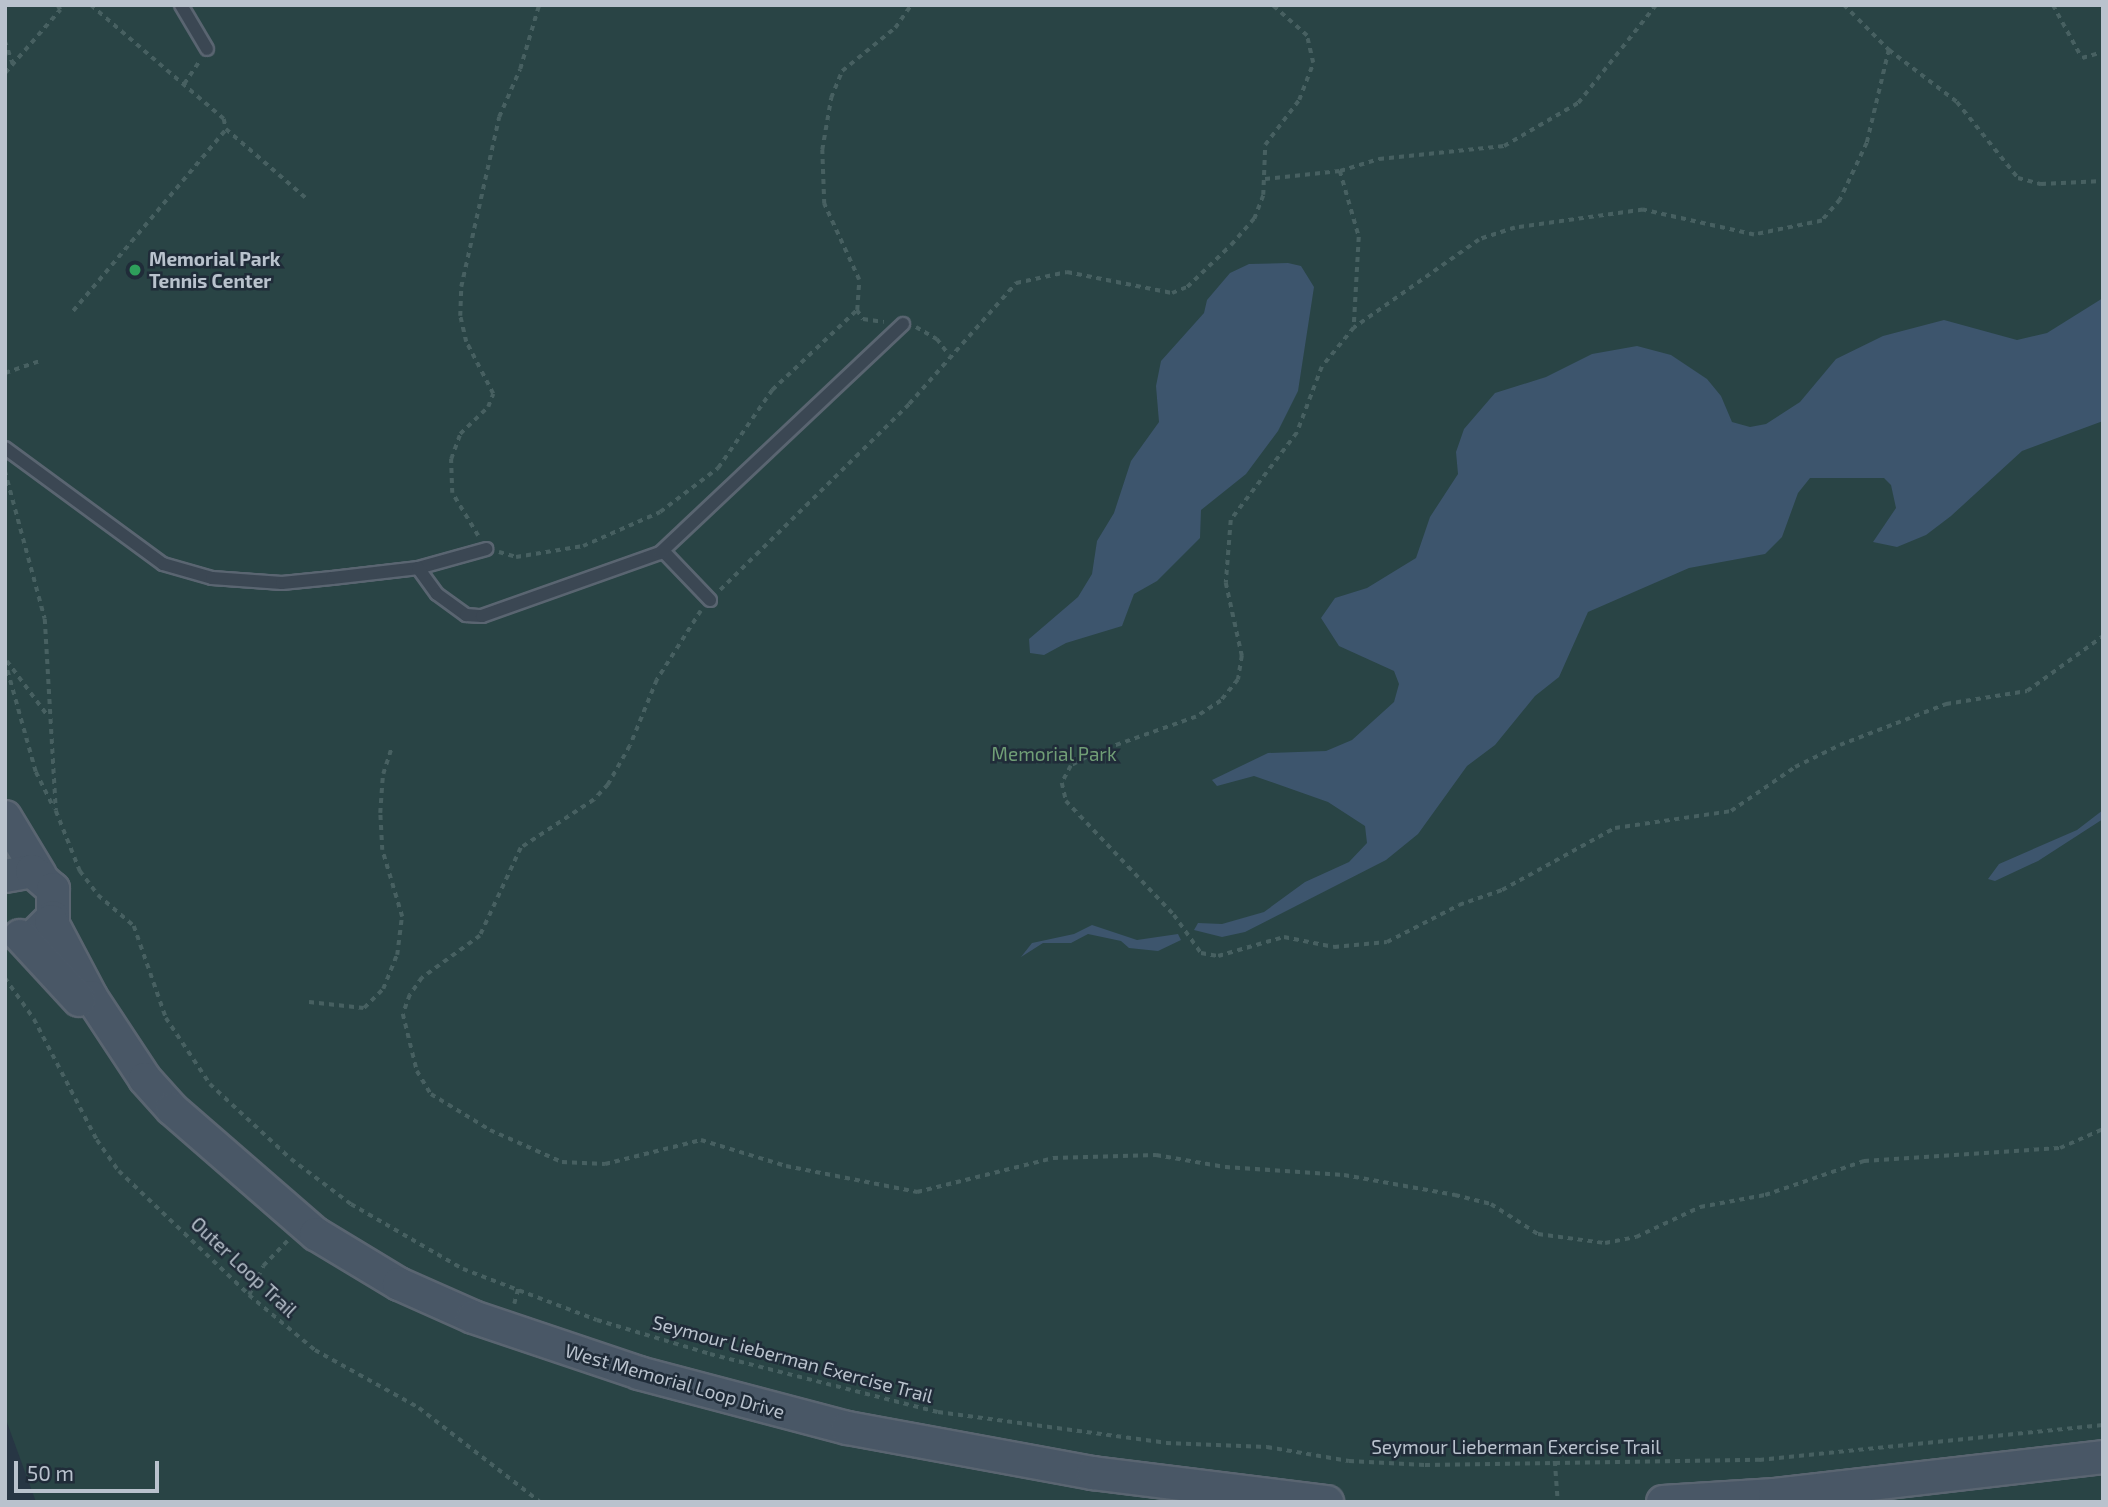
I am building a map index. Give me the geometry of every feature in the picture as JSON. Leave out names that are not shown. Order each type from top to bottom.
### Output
[{"type":"street","points":[[5,817],[55,898],[51,920],[41,931],[13,934]]},
{"type":"street","points":[[5,876],[22,870],[40,875]]},
{"type":"street","name":"West Memorial Loop Drive","points":[[51,920],[121,1044],[145,1079],[196,1134],[305,1225],[399,1284],[473,1317],[639,1373],[746,1404],[945,1449],[1093,1473],[1327,1502]]},
{"type":"street","name":"West Memorial Loop Drive","points":[[13,934],[121,1044]]},
{"type":"street","points":[[1663,1502],[1775,1494],[2103,1457]]},
{"type":"lane","points":[[181,5],[206,49]]},
{"type":"lane","points":[[418,568],[437,594],[466,615],[482,616],[663,551],[903,324]]},
{"type":"lane","points":[[5,447],[163,564],[212,578],[282,583],[418,568],[486,549]]},
{"type":"lane","points":[[663,551],[710,600]]},
{"type":"path","points":[[5,73],[60,10],[57,5]]},
{"type":"path","points":[[91,5],[225,120],[226,129],[306,198]]},
{"type":"path","points":[[539,5],[520,69],[499,117],[461,287],[460,316],[466,342],[493,394],[488,407],[455,444],[450,475],[452,494],[486,549],[516,557],[550,553],[609,537],[660,512],[718,468],[772,390],[858,310],[859,280],[824,204],[822,150],[839,77],[895,28],[911,5]]},
{"type":"path","points":[[1272,5],[1307,36],[1314,57],[1298,100],[1265,145],[1265,179],[1254,219],[1187,288],[1172,293],[1146,291],[1096,275],[1067,272],[1016,283],[909,404],[710,600],[680,639],[657,680],[630,746],[608,785],[594,800],[521,848],[480,936],[422,978],[410,995],[403,1014],[417,1071],[431,1094],[490,1130],[562,1162],[605,1164],[701,1140],[786,1167],[917,1192],[1052,1158],[1156,1154],[1225,1167],[1344,1175],[1455,1195],[1491,1204],[1538,1234],[1605,1242],[1636,1237],[1700,1208],[1765,1195],[1864,1161],[2052,1149],[2103,1129]]},
{"type":"path","points":[[1265,179],[1340,171],[1379,159],[1504,146],[1542,127],[1578,103],[1656,5]]},
{"type":"path","points":[[1844,5],[1889,50],[1939,84],[2018,178],[2041,184],[2103,181]]},
{"type":"path","points":[[2053,5],[2082,58],[2103,52]]},
{"type":"path","points":[[5,41],[13,64]]},
{"type":"path","points":[[184,84],[206,49]]},
{"type":"path","points":[[1889,50],[1867,143],[1840,200],[1822,221],[1755,235],[1643,211],[1515,228],[1479,240],[1354,328],[1322,367],[1297,433],[1231,520],[1226,583],[1242,656],[1238,680],[1221,701],[1196,717],[1081,759],[1062,783],[1071,808],[1167,907],[1201,953],[1218,956],[1284,937],[1334,947],[1387,942],[1460,905],[1502,890],[1615,828],[1731,811],[1833,748],[1947,705],[2027,691],[2103,636]]},
{"type":"path","points":[[73,311],[226,129]]},
{"type":"path","points":[[1340,171],[1359,237],[1354,328]]},
{"type":"path","points":[[5,373],[40,361]]},
{"type":"path","name":"Seymour Lieberman Exercise Trail","points":[[5,471],[45,619],[56,811],[80,871],[98,895],[134,926],[166,1018],[210,1084],[291,1159],[351,1203],[463,1269],[597,1320],[685,1346],[938,1412],[1166,1443],[1267,1447],[1349,1461],[1425,1465],[1555,1461],[1759,1461],[2103,1425]]},
{"type":"path","points":[[5,660],[49,717]]},
{"type":"path","points":[[5,660],[36,772],[56,811]]},
{"type":"path","points":[[309,1002],[365,1008],[383,989],[397,955],[402,917],[382,850],[380,813],[383,774],[392,747]]},
{"type":"path","name":"Outer Loop Trail","points":[[5,978],[40,1028],[113,1163],[249,1295],[315,1350],[419,1408],[540,1502]]},
{"type":"path","points":[[249,1295],[263,1266],[305,1225]]},
{"type":"path","points":[[1555,1461],[1558,1502]]},
{"type":"green space","name":"Memorial Park","points":[[5,5],[2103,5],[2103,1502],[36,1502],[5,1417]]},
{"type":"water","points":[[1288,263],[1301,266],[1314,287],[1298,391],[1278,431],[1246,474],[1201,510],[1200,538],[1157,581],[1134,594],[1122,626],[1066,643],[1044,655],[1030,653],[1029,639],[1078,597],[1092,574],[1097,541],[1114,513],[1131,461],[1159,422],[1156,386],[1161,361],[1204,313],[1207,300],[1230,273],[1249,264]]},
{"type":"water","points":[[2103,298],[2103,421],[2022,451],[1951,516],[1926,535],[1897,547],[1873,542],[1896,508],[1891,485],[1884,478],[1810,478],[1798,493],[1782,537],[1765,554],[1689,568],[1588,612],[1559,677],[1535,696],[1495,745],[1467,766],[1418,834],[1386,860],[1245,932],[1222,937],[1194,930],[1198,923],[1222,924],[1264,912],[1305,882],[1349,862],[1367,843],[1365,826],[1328,802],[1254,776],[1217,786],[1212,780],[1268,753],[1326,751],[1352,740],[1394,702],[1399,684],[1394,671],[1339,646],[1321,618],[1335,598],[1367,588],[1416,558],[1430,517],[1458,474],[1456,452],[1464,429],[1495,393],[1546,377],[1592,354],[1637,346],[1671,355],[1707,379],[1721,396],[1732,422],[1750,427],[1766,424],[1800,402],[1836,359],[1883,336],[1944,320],[2017,340],[2047,333]]},
{"type":"water","points":[[2103,810],[2103,819],[2038,861],[1995,881],[1988,879],[1999,864],[2077,830]]},
{"type":"water","points":[[1092,925],[1137,940],[1178,934],[1181,940],[1158,951],[1129,948],[1121,941],[1088,934],[1071,943],[1043,943],[1021,957],[1032,943],[1074,934]]},
{"type":"place","name":"Memorial Park Tennis Center","points":[[135,270]]}]
